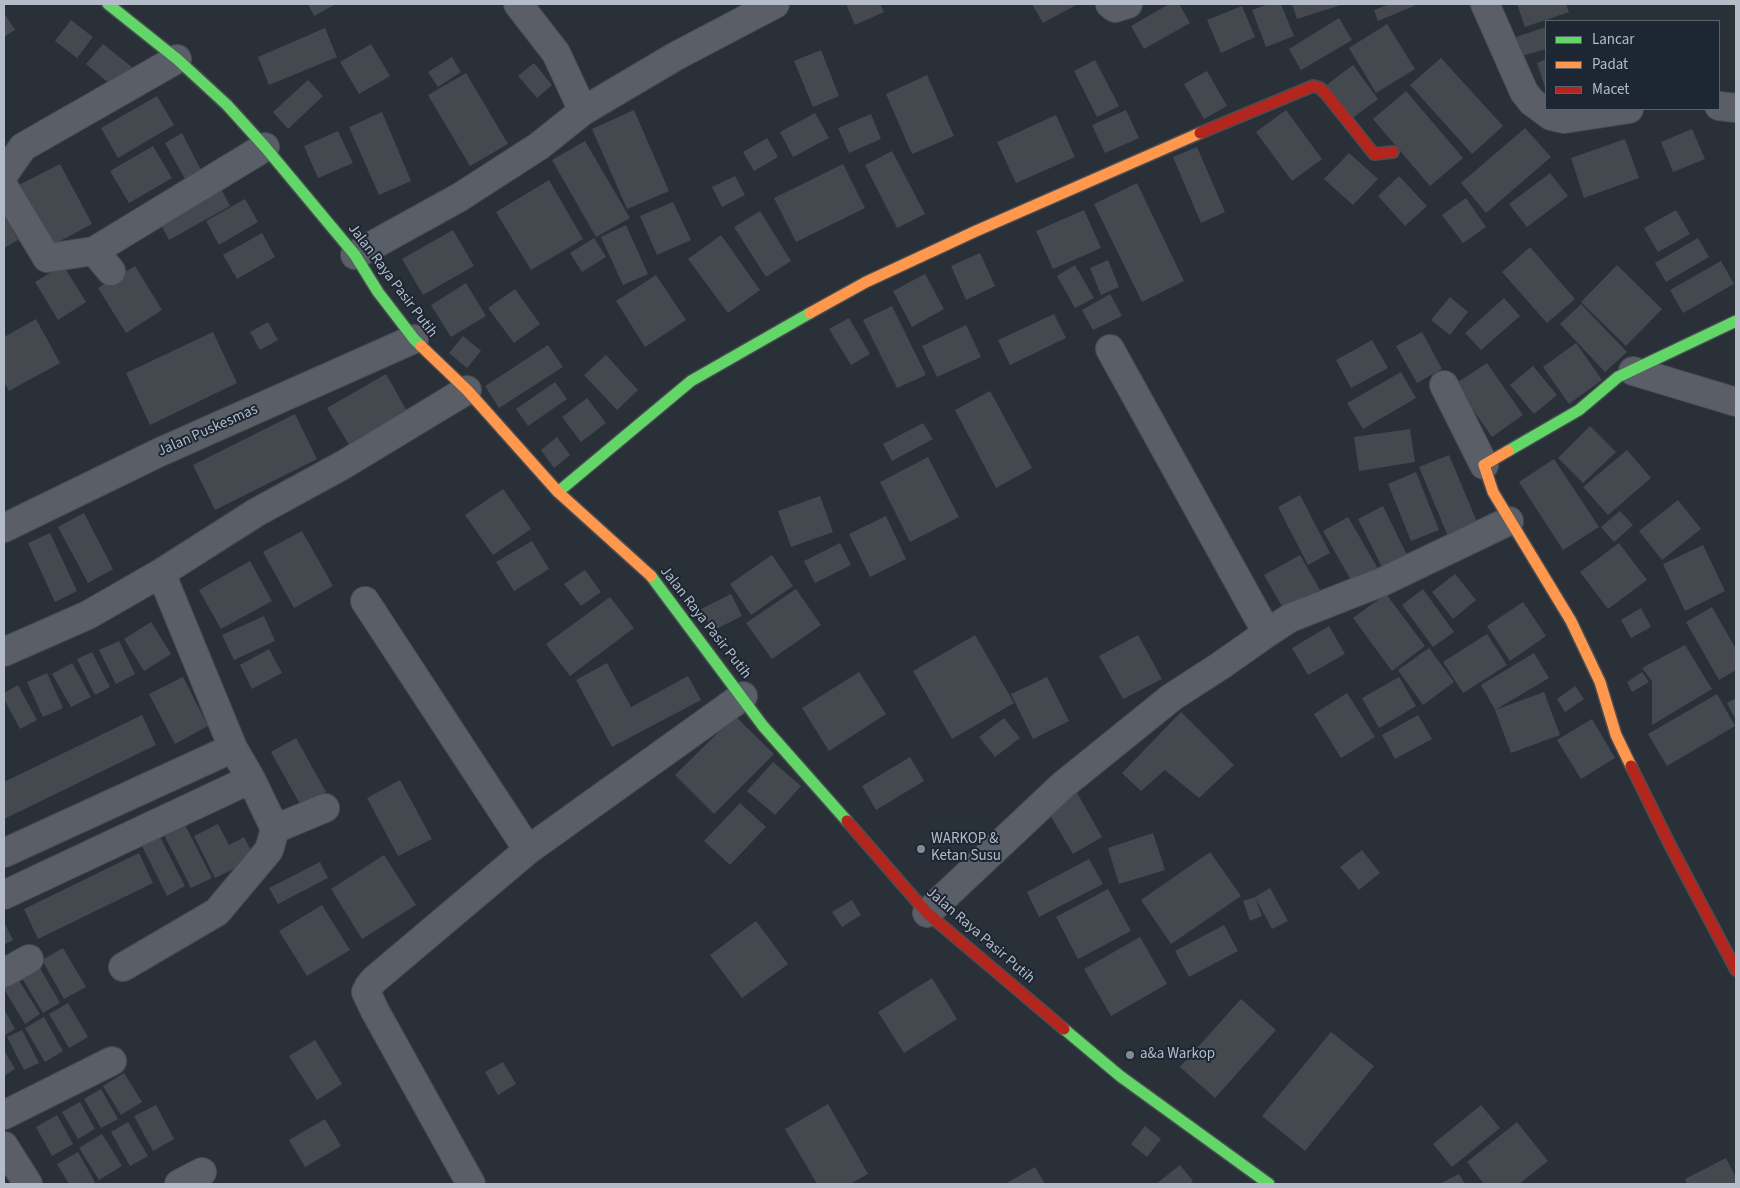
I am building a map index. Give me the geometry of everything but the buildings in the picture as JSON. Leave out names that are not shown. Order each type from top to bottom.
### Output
[{"type":"street","name":"Jalan Raya Pasir Putih","points":[[108,4],[176,59],[227,105],[265,147],[354,255],[378,292],[414,339],[466,390],[558,492],[655,580],[743,696],[763,726],[927,913],[1120,1076],[1269,1184]]},
{"type":"street","points":[[518,4],[556,53],[583,111]]},
{"type":"street","points":[[354,255],[460,197],[539,146],[583,111],[676,56],[775,4]]},
{"type":"street","points":[[1110,4],[1115,8],[1128,4]]},
{"type":"street","points":[[1485,4],[1524,92],[1532,102],[1551,116],[1564,119],[1622,110]]},
{"type":"street","points":[[4,174],[23,147],[176,59]]},
{"type":"street","points":[[558,492],[691,381],[821,306],[866,282],[976,231],[1226,120],[1313,86],[1320,88],[1326,94],[1374,154],[1393,152]]},
{"type":"street","points":[[1720,106],[1736,108]]},
{"type":"street","points":[[4,187],[47,258],[102,261],[265,147]]},
{"type":"street","points":[[1484,465],[1579,410],[1618,377],[1736,321]]},
{"type":"street","name":"Jalan Puskesmas","points":[[4,528],[160,452],[414,339]]},
{"type":"street","points":[[1110,349],[1267,633]]},
{"type":"street","points":[[1634,371],[1736,402]]},
{"type":"street","points":[[1444,385],[1484,465],[1493,492],[1571,621],[1600,682],[1616,735],[1670,845],[1736,970]]},
{"type":"street","points":[[4,652],[88,615],[161,573],[257,512],[343,465],[466,390]]},
{"type":"street","points":[[927,913],[1063,785],[1172,697],[1267,633],[1290,618],[1384,581],[1509,521]]},
{"type":"street","points":[[123,967],[217,912],[269,850],[275,829],[251,779],[233,748],[161,573]]},
{"type":"street","points":[[365,601],[528,850]]},
{"type":"street","points":[[472,1184],[366,992],[374,980],[528,850],[743,696]]},
{"type":"street","points":[[4,853],[233,748]]},
{"type":"street","points":[[4,895],[251,779]]},
{"type":"street","points":[[275,829],[325,808]]},
{"type":"street","points":[[4,973],[29,959]]},
{"type":"street","points":[[4,1115],[112,1061]]},
{"type":"street","points":[[4,1146],[28,1184]]},
{"type":"traffic: fast","points":[[108,4],[177,59],[227,105],[265,147],[355,255],[378,292],[421,346]]},
{"type":"traffic: fast","points":[[558,492],[691,381],[810,313]]},
{"type":"traffic: fast","points":[[1508,451],[1579,410],[1618,377],[1736,321]]},
{"type":"traffic: fast","points":[[651,576],[763,726],[847,821]]},
{"type":"traffic: fast","points":[[1064,1029],[1120,1076],[1269,1184]]},
{"type":"traffic: slow","points":[[810,313],[866,282],[976,231],[1200,133]]},
{"type":"traffic: slow","points":[[421,346],[467,390],[558,492],[651,576]]},
{"type":"traffic: slow","points":[[1508,451],[1484,465],[1493,492],[1571,621],[1600,682],[1616,735],[1631,766]]},
{"type":"traffic: jam","points":[[1200,133],[1313,86],[1320,88],[1326,94],[1374,154],[1393,152]]},
{"type":"traffic: jam","points":[[1631,766],[1736,970]]},
{"type":"traffic: jam","points":[[847,821],[927,913],[1064,1029]]},
{"type":"place","name":"WARKOP & Ketan Susu","points":[[921,849]]},
{"type":"place","name":"a&a Warkop","points":[[1130,1055]]}]
